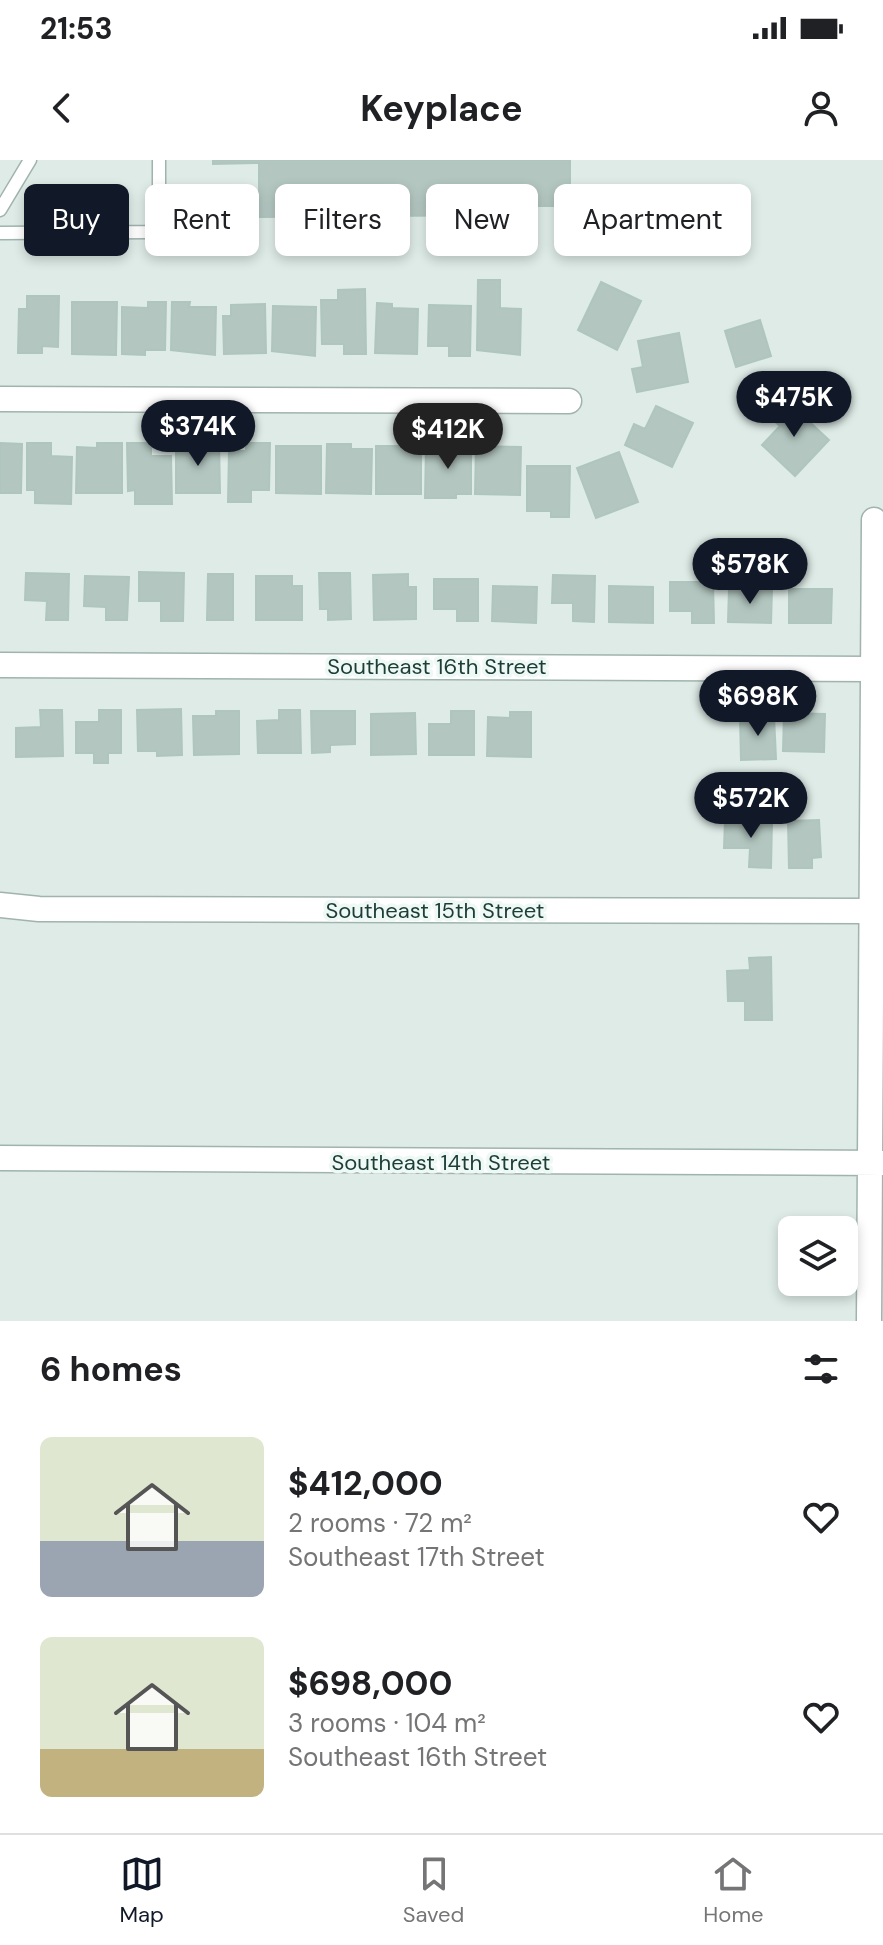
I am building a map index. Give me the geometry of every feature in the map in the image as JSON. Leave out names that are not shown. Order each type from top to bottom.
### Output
[{"type":"street","points":[[0,399],[569,401]]},
{"type":"street","points":[[869,1321],[877,1163],[871,911],[874,520]]},
{"type":"street","name":"Southeast 16th Street","points":[[0,665],[873,669]]},
{"type":"street","name":"Southeast 15th Street","points":[[0,905],[39,909],[871,911]]},
{"type":"street","name":"Southeast 14th Street","points":[[0,1158],[877,1163]]},
{"type":"lane","points":[[0,210],[30,160]]},
{"type":"lane","points":[[0,233],[149,232],[159,217],[159,160]]},
{"type":"building","points":[[213,160],[570,160],[570,184],[554,184],[554,206],[538,206],[538,184],[426,184],[426,216],[410,216],[410,184],[275,184],[275,217],[259,217],[259,163],[213,164]]},
{"type":"building","points":[[478,280],[500,280],[500,308],[521,309],[520,355],[477,350]]},
{"type":"building","points":[[601,282],[641,301],[617,350],[578,330]]},
{"type":"building","points":[[365,289],[366,354],[344,354],[344,344],[322,344],[321,300],[338,300],[338,290]]},
{"type":"building","points":[[27,296],[59,296],[58,347],[42,346],[42,353],[18,353],[19,309],[27,309]]},
{"type":"building","points":[[72,302],[117,302],[116,355],[72,354]]},
{"type":"building","points":[[148,302],[166,302],[165,350],[145,350],[145,355],[122,354],[122,307],[148,308]]},
{"type":"building","points":[[172,302],[190,302],[189,307],[216,307],[215,355],[171,350]]},
{"type":"building","points":[[377,303],[392,304],[392,308],[418,309],[417,354],[375,353]]},
{"type":"building","points":[[265,304],[266,353],[224,354],[223,316],[231,316],[231,305]]},
{"type":"building","points":[[429,305],[471,306],[470,356],[449,356],[449,346],[428,346]]},
{"type":"building","points":[[273,306],[316,307],[315,356],[272,351]]},
{"type":"building","points":[[760,320],[771,356],[736,367],[725,331]]},
{"type":"building","points":[[679,333],[688,382],[637,392],[632,369],[643,367],[638,341]]},
{"type":"building","points":[[787,401],[829,440],[795,476],[762,445],[780,426],[771,418]]},
{"type":"building","points":[[656,406],[693,423],[672,467],[625,445],[634,424],[645,429]]},
{"type":"building","points":[[219,442],[220,493],[176,493],[176,443]]},
{"type":"building","points":[[0,443],[22,444],[21,493],[0,493]]},
{"type":"building","points":[[27,443],[51,443],[51,456],[72,457],[71,504],[35,503],[35,490],[27,490]]},
{"type":"building","points":[[97,443],[122,443],[122,493],[76,493],[77,447],[97,448]]},
{"type":"building","points":[[127,443],[151,443],[151,456],[171,456],[172,504],[135,504],[135,490],[128,491]]},
{"type":"building","points":[[246,443],[270,443],[269,490],[251,490],[251,502],[228,502],[229,451],[246,451]]},
{"type":"building","points":[[327,444],[351,444],[351,449],[372,449],[371,494],[326,493]]},
{"type":"building","points":[[446,444],[471,444],[471,494],[456,494],[456,498],[425,498],[426,448],[446,448]]},
{"type":"building","points":[[276,446],[321,446],[321,494],[276,493]]},
{"type":"building","points":[[376,446],[421,446],[421,494],[376,494]]},
{"type":"building","points":[[476,446],[521,447],[520,495],[475,494]]},
{"type":"building","points":[[619,452],[638,502],[596,518],[577,468]]},
{"type":"building","points":[[527,466],[570,466],[569,517],[551,517],[551,511],[527,511]]},
{"type":"building","points":[[139,572],[184,573],[183,621],[161,621],[161,601],[139,601]]},
{"type":"building","points":[[26,573],[69,574],[68,620],[46,620],[47,601],[25,600]]},
{"type":"building","points":[[319,573],[350,573],[351,619],[328,620],[328,609],[320,609]]},
{"type":"building","points":[[208,574],[233,574],[233,620],[207,620]]},
{"type":"building","points":[[408,574],[408,587],[416,587],[416,619],[374,620],[373,575]]},
{"type":"building","points":[[553,575],[595,576],[594,622],[573,621],[573,603],[552,603]]},
{"type":"building","points":[[85,576],[129,577],[127,620],[106,620],[106,607],[84,606]]},
{"type":"building","points":[[256,576],[292,576],[292,586],[302,586],[302,620],[256,620]]},
{"type":"building","points":[[434,579],[478,579],[478,621],[457,621],[457,609],[434,609]]},
{"type":"building","points":[[670,582],[713,582],[714,623],[692,623],[692,611],[670,611]]},
{"type":"building","points":[[493,586],[537,587],[536,623],[492,621]]},
{"type":"building","points":[[609,586],[653,587],[653,623],[609,622]]},
{"type":"building","points":[[729,588],[772,589],[771,623],[728,622]]},
{"type":"building","points":[[789,589],[832,589],[831,623],[789,623]]},
{"type":"building","points":[[181,709],[182,755],[157,756],[157,751],[138,751],[137,710]]},
{"type":"building","points":[[40,710],[62,710],[63,756],[16,757],[16,728],[41,727]]},
{"type":"building","points":[[99,710],[121,710],[121,753],[108,753],[108,763],[94,763],[94,753],[76,753],[76,722],[99,722]]},
{"type":"building","points":[[279,710],[300,710],[301,753],[258,753],[257,721],[279,720]]},
{"type":"building","points":[[216,711],[239,711],[239,754],[194,755],[193,716],[216,716]]},
{"type":"building","points":[[311,711],[355,711],[355,744],[330,745],[330,752],[312,753]]},
{"type":"building","points":[[451,711],[474,711],[474,755],[429,755],[429,724],[451,724]]},
{"type":"building","points":[[510,712],[531,712],[531,757],[487,756],[488,717],[510,718]]},
{"type":"building","points":[[415,713],[416,754],[371,755],[371,714]]},
{"type":"building","points":[[784,713],[825,714],[824,752],[783,751]]},
{"type":"building","points":[[774,716],[776,759],[741,760],[740,717]]},
{"type":"building","points":[[725,820],[772,821],[771,868],[749,867],[750,848],[724,848]]},
{"type":"building","points":[[819,820],[821,857],[812,858],[812,868],[789,868],[788,821]]},
{"type":"building","points":[[771,957],[772,1020],[745,1020],[745,1001],[728,1001],[727,971],[750,970],[749,958]]}]
